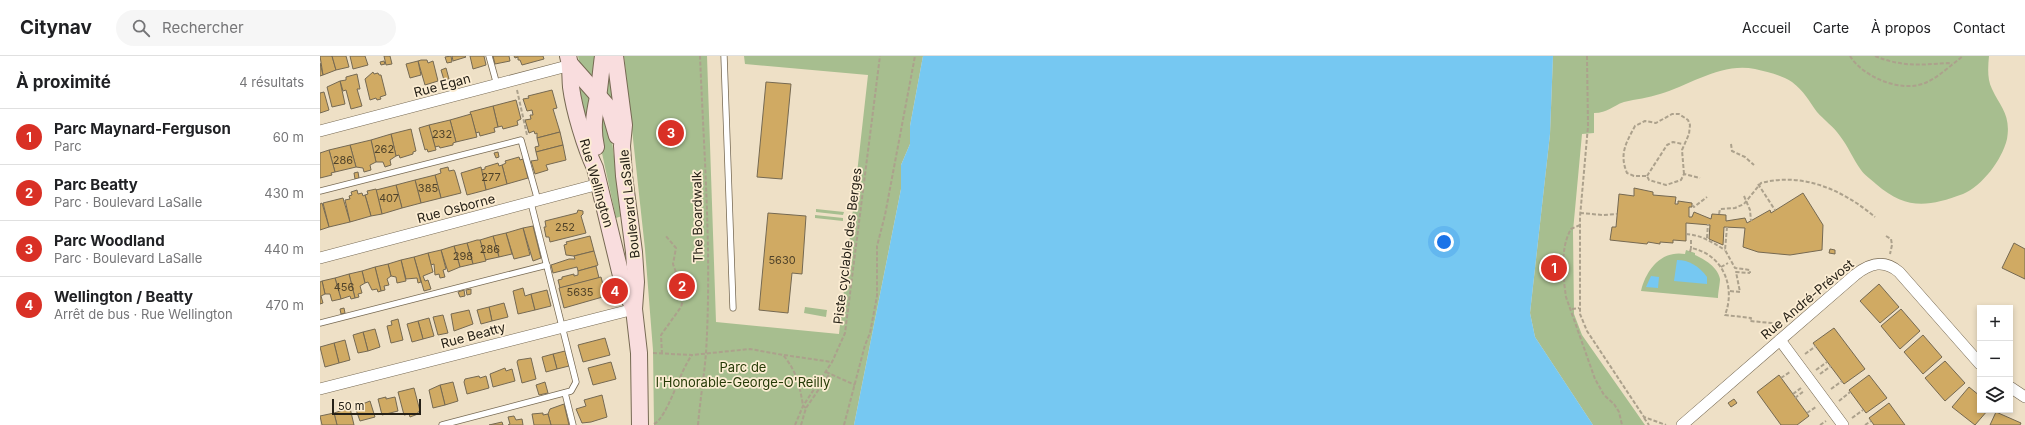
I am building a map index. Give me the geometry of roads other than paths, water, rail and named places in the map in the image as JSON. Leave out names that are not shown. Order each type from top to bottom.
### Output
[{"type":"main road","points":[[595,168],[596,149],[593,133],[593,119],[598,96],[603,56]]},
{"type":"main road","name":"Boulevard LaSalle","points":[[615,56],[624,125],[622,146],[634,252],[636,282],[634,309],[646,425]]},
{"type":"main road","points":[[569,61],[609,108],[622,146]]},
{"type":"main road","name":"Rue Wellington","points":[[569,61],[571,88],[588,153],[595,168],[623,284],[634,309]]},
{"type":"street","name":"Rue Egan","points":[[320,131],[497,85],[569,61]]},
{"type":"street","name":"Rue Osborne","points":[[320,258],[599,184]]},
{"type":"street","name":"Rue André-Prévost","points":[[1682,425],[1863,269],[1881,263],[1894,267],[1905,277],[1977,361]]},
{"type":"street","name":"Rue Beatty","points":[[320,389],[562,326],[634,309]]},
{"type":"street","points":[[1780,340],[1842,425]]},
{"type":"street","points":[[2013,389],[2025,397]]},
{"type":"lane","points":[[489,56],[497,85]]},
{"type":"lane","points":[[724,56],[733,308]]},
{"type":"lane","points":[[320,191],[521,140],[547,264],[576,382],[571,392],[442,425]]},
{"type":"lane","points":[[320,323],[547,264]]},
{"type":"lane","points":[[565,393],[573,425]]},
{"type":"water","points":[[923,56],[1553,56],[1550,134],[1530,313],[1535,337],[1593,425],[854,425],[901,189],[901,165],[910,144],[910,126]]},
{"type":"water","points":[[1677,260],[1690,262],[1701,270],[1707,277],[1707,284],[1674,281]]},
{"type":"water","points":[[1651,276],[1659,277],[1658,288],[1646,287]]},
{"type":"place","name":"Parc Woodland","points":[[671,133]]},
{"type":"place","name":"Parc Maynard-Ferguson","points":[[1554,268]]},
{"type":"place","name":"Parc Beatty","points":[[682,286]]},
{"type":"place","name":"Wellington / Beatty","points":[[615,291]]},
{"type":"park label","name":"Parc de l'Honorable-George-O'Reilly","points":[[743,374]]}]
